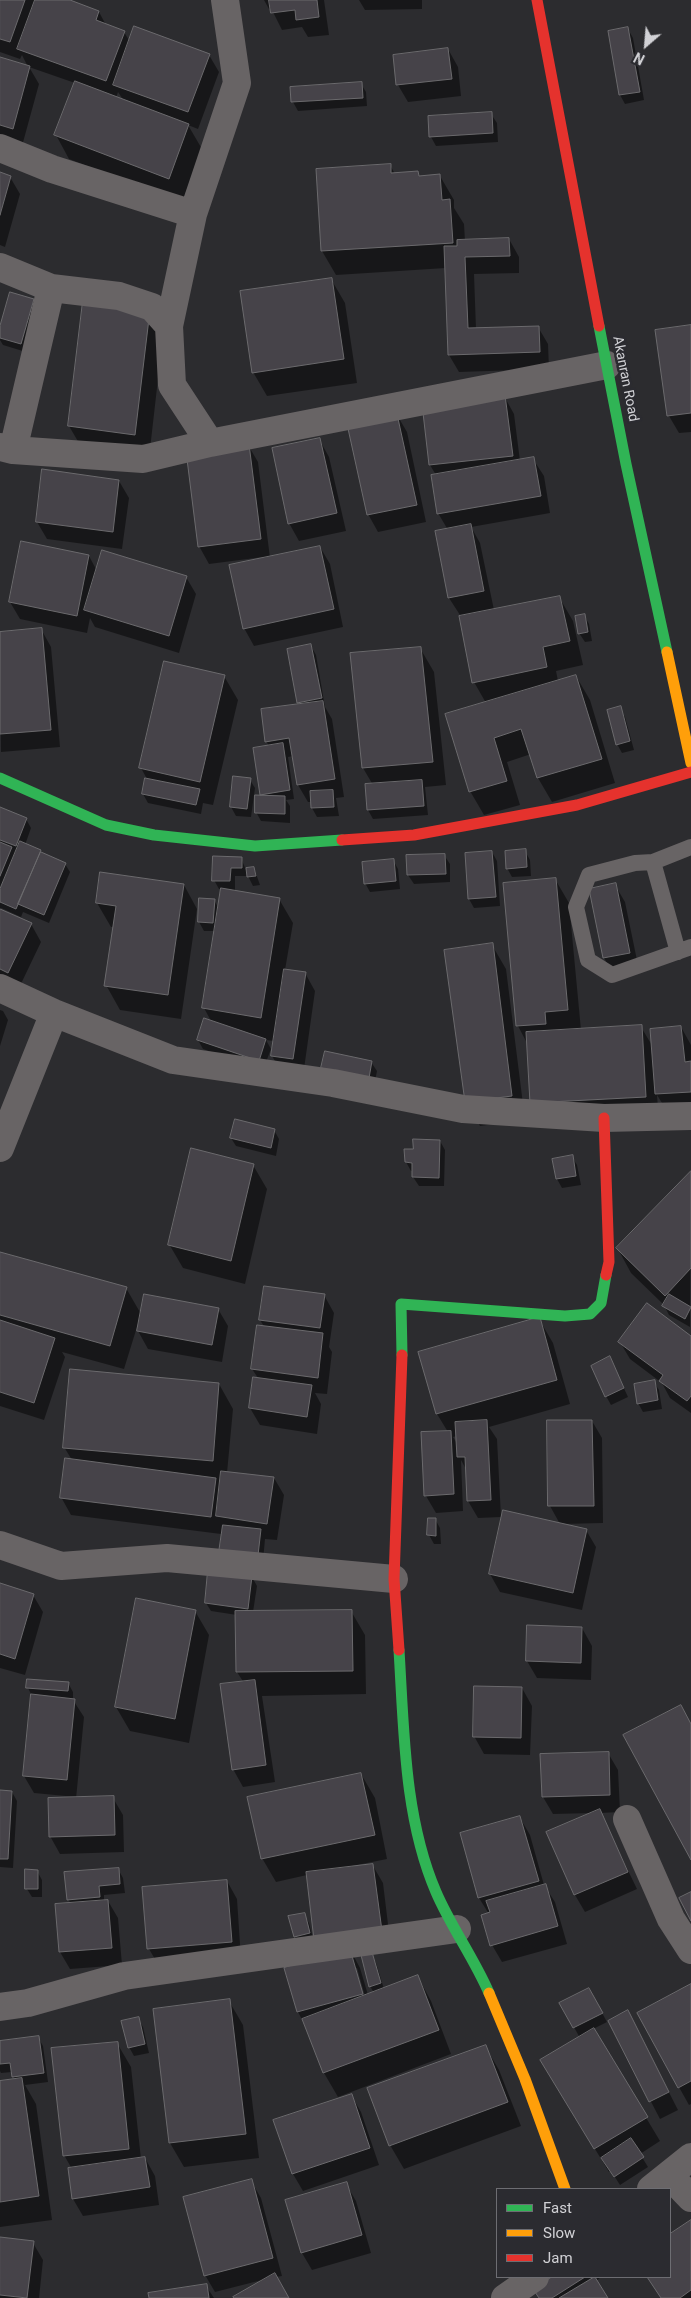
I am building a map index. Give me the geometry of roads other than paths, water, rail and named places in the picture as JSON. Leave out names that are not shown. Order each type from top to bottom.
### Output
[{"type":"street","points":[[210,443],[172,385],[169,326],[193,214],[237,83],[226,0]]},
{"type":"street","name":"Akanran Road","points":[[537,0],[626,464],[691,763]]},
{"type":"street","points":[[0,148],[52,169],[193,214]]},
{"type":"street","points":[[0,267],[51,288],[119,296],[152,307],[169,326]]},
{"type":"street","points":[[51,288],[6,449],[143,460],[210,443],[607,365]]},
{"type":"street","points":[[0,778],[106,825],[154,835],[255,846],[414,835],[577,805],[691,772]]},
{"type":"street","points":[[0,988],[54,1013],[172,1060],[333,1082],[463,1109],[604,1118],[691,1116]]},
{"type":"street","points":[[0,1148],[54,1013]]},
{"type":"street","points":[[565,2188],[518,2061],[484,1981],[436,1892],[415,1825],[406,1761],[394,1579],[403,1326],[401,1304],[565,1316],[590,1314],[601,1303],[609,1262],[604,1118]]},
{"type":"street","points":[[0,1545],[61,1566],[166,1558],[394,1579]]},
{"type":"street","points":[[627,1819],[671,1919],[691,1950]]},
{"type":"street","points":[[0,2007],[28,2003],[124,1976],[457,1929]]},
{"type":"street","points":[[691,2157],[660,2182],[691,2198]]},
{"type":"street","points":[[505,2298],[534,2278]]},
{"type":"lane","points":[[653,862],[685,950],[612,975],[588,960],[576,907],[589,876],[635,863],[653,862],[691,847]]}]
